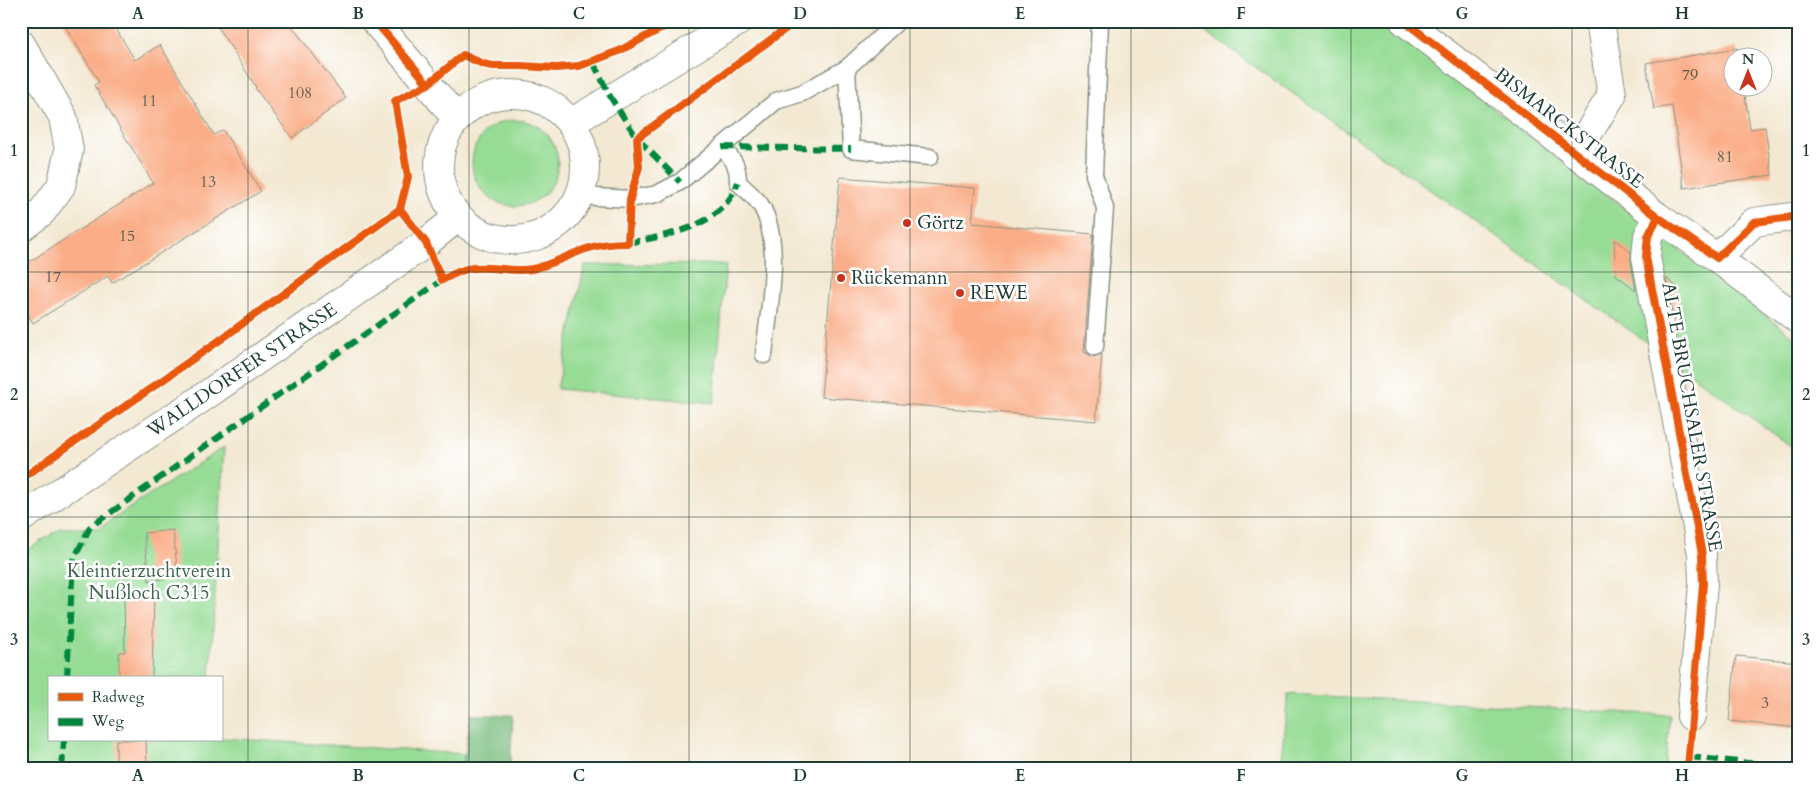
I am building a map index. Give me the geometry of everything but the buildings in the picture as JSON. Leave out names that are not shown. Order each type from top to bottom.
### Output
[{"type":"street","points":[[375,21],[457,119]]},
{"type":"street","points":[[571,123],[739,21]]},
{"type":"street","name":"BISMARCKSTRASSE","points":[[1404,21],[1658,217],[1717,258],[1799,320]]},
{"type":"street","points":[[1575,154],[1612,95],[1600,21]]},
{"type":"street","points":[[21,44],[63,117],[69,150],[61,186],[42,212],[21,228]]},
{"type":"street","points":[[499,95],[531,96],[546,102],[560,111],[571,123],[579,136],[584,151],[585,181],[573,209],[563,220],[552,229],[525,239],[496,239],[482,234],[458,217],[446,198],[439,176],[439,160],[442,145],[448,131],[469,108],[483,100],[499,95]]},
{"type":"street","points":[[1717,258],[1754,222],[1799,216]]},
{"type":"street","name":"WALLDORFER STRASSE","points":[[21,518],[200,399],[426,243],[458,217]]},
{"type":"street","name":"ALTE BRUCHSALER STRASSE","points":[[1658,217],[1648,236],[1646,257],[1702,554],[1702,602],[1691,716]]},
{"type":"lane","points":[[580,196],[630,199],[657,194],[680,182],[776,101],[802,93],[846,68],[898,21]]},
{"type":"lane","points":[[1095,347],[1105,208],[1094,174],[1100,21]]},
{"type":"lane","points":[[846,68],[851,149],[930,157]]},
{"type":"lane","points":[[722,147],[735,162],[738,171],[738,182],[759,204],[768,223],[774,258],[764,354]]},
{"type":"green space","points":[[1190,21],[1378,21],[1799,341],[1799,452],[1655,348]]},
{"type":"green space","points":[[515,120],[532,123],[546,132],[555,146],[558,163],[555,180],[546,194],[532,203],[515,206],[498,203],[484,194],[475,180],[472,163],[475,146],[484,132],[498,123]]},
{"type":"green space","points":[[726,264],[714,403],[557,389],[585,265]]},
{"type":"green space","name":"Kleintierzuchtverein Nußloch C315","points":[[224,447],[210,676],[48,676],[48,742],[222,742],[222,738],[464,754],[463,768],[21,768],[21,554],[61,528],[99,528]]},
{"type":"green space","points":[[1288,694],[1670,715],[1665,768],[1280,768]]},
{"type":"green space","points":[[471,715],[513,715],[510,768],[463,768]]},
{"type":"marked path","points":[[593,62],[611,98],[637,138],[680,182]]},
{"type":"marked path","points":[[722,147],[851,149]]},
{"type":"marked path","points":[[628,243],[677,232],[707,219],[731,197],[738,182]]},
{"type":"marked path","points":[[67,676],[73,561],[90,527],[442,280]]},
{"type":"marked path","points":[[62,768],[64,742]]},
{"type":"marked path","points":[[1689,757],[1799,768]]},
{"type":"cycle path","points":[[375,21],[428,84]]},
{"type":"cycle path","points":[[21,479],[220,340],[400,209],[408,177],[395,101],[428,84],[463,55],[483,64],[493,66],[556,68],[579,66],[619,51],[675,21]]},
{"type":"cycle path","points":[[400,209],[426,243],[442,280],[460,271],[475,268],[532,269],[591,247],[628,243],[630,199],[639,167],[637,138],[796,21]]},
{"type":"cycle path","points":[[1404,21],[1658,217],[1717,258],[1754,222],[1799,216]]},
{"type":"cycle path","points":[[1658,217],[1648,236],[1646,257],[1702,554],[1703,584],[1688,768]]},
{"type":"place","name":"Görtz","points":[[907,223]]},
{"type":"place","name":"Rückemann","points":[[841,278]]},
{"type":"place","name":"REWE","points":[[960,293]]}]
